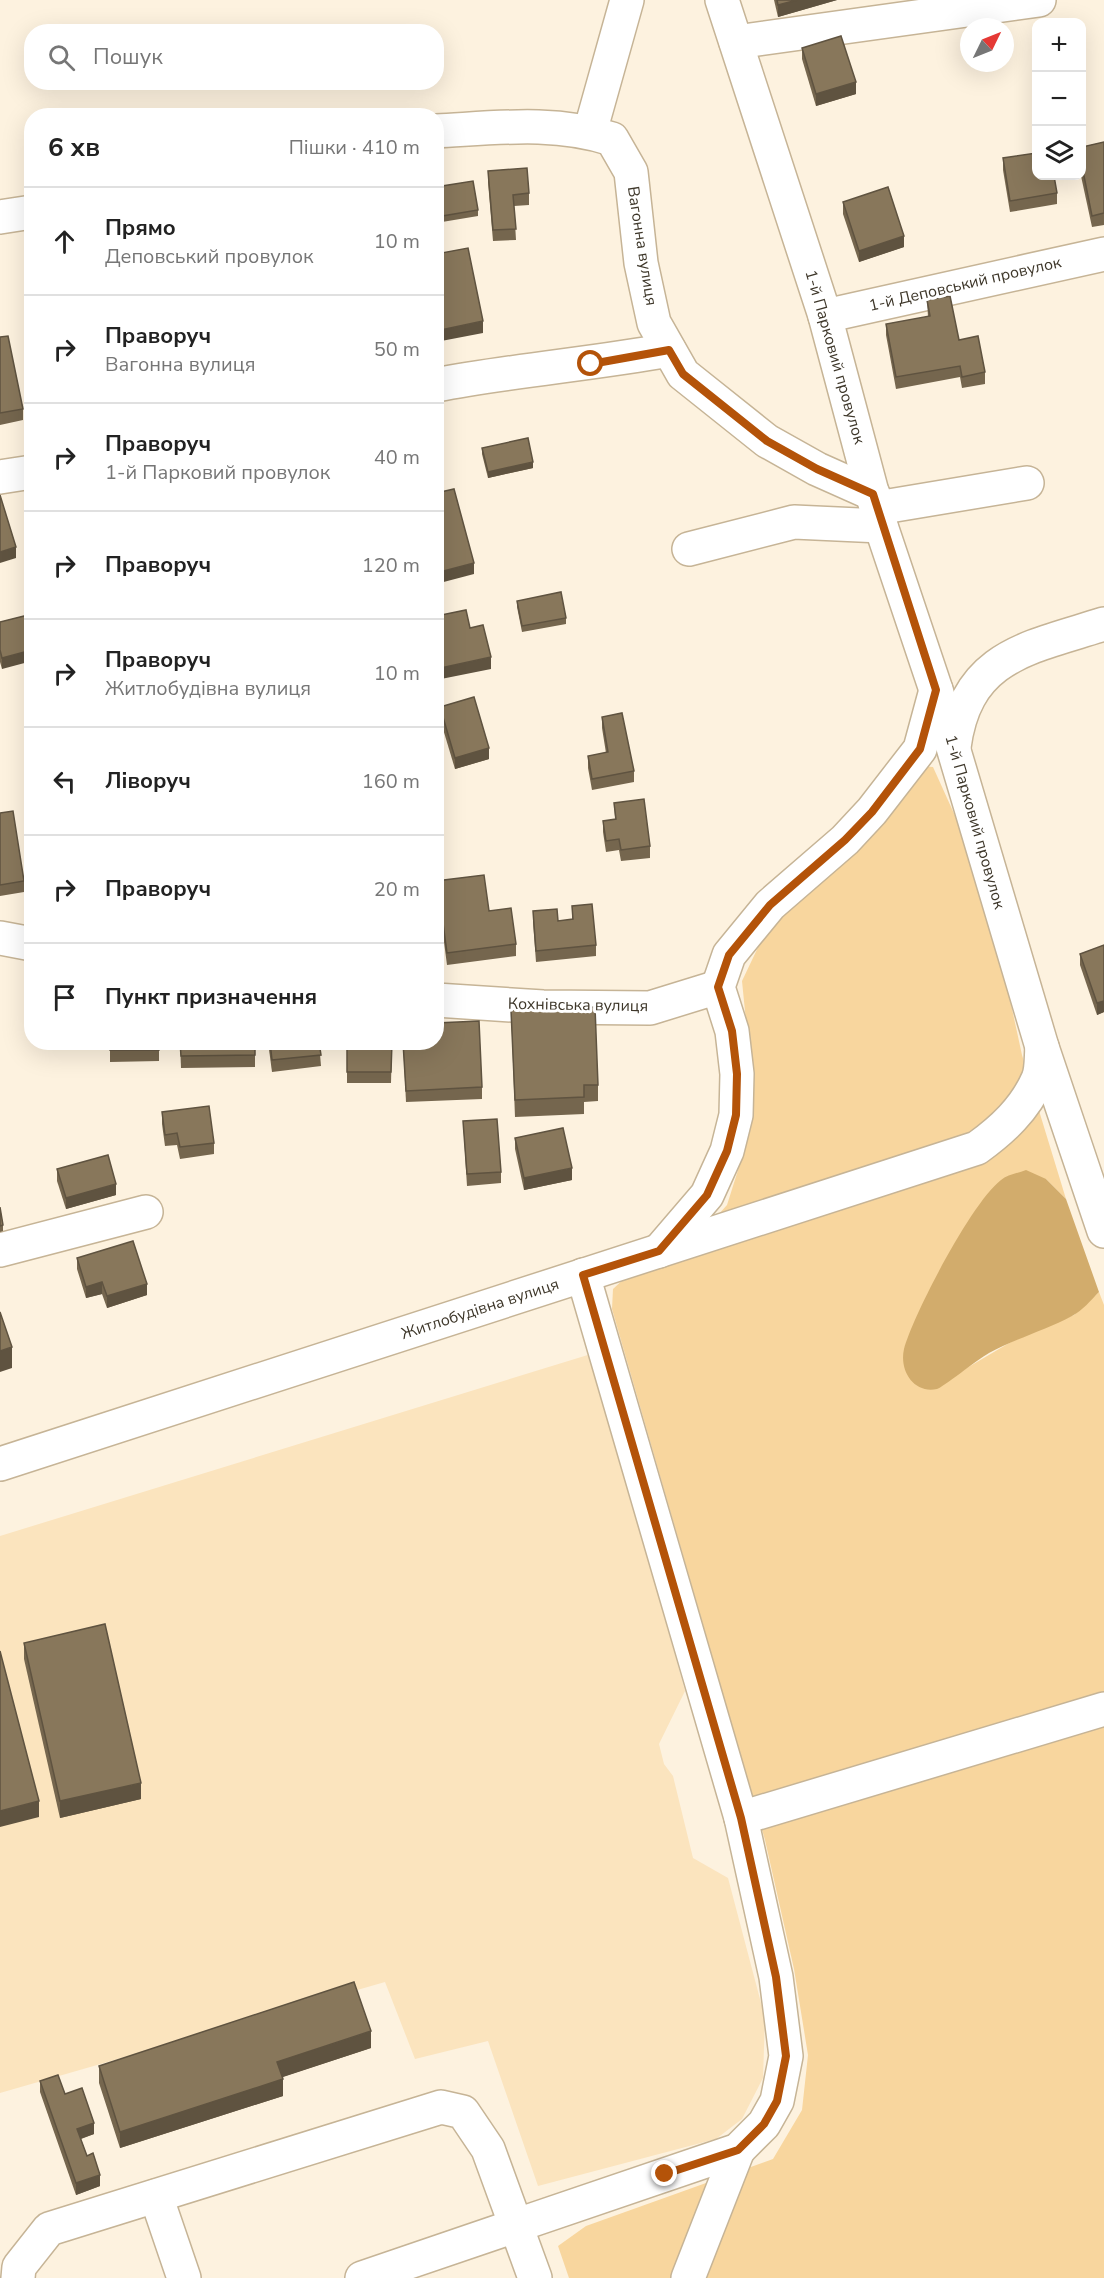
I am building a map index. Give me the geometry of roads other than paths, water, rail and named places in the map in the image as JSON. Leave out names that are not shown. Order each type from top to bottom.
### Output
[{"type":"street","points":[[590,132],[627,0]]},
{"type":"street","name":"1-й Парковий провулок","points":[[722,0],[825,316],[877,509],[936,690],[1042,1047],[1104,1231]]},
{"type":"street","points":[[736,42],[1039,0]]},
{"type":"street","name":"Вагонна вулиця","points":[[444,131],[539,126],[590,132],[612,139],[631,172],[643,273],[654,323],[683,374],[767,441],[817,469],[877,509]]},
{"type":"street","points":[[0,217],[24,213]]},
{"type":"street","name":"1-й Деповський провулок","points":[[825,316],[1104,254]]},
{"type":"street","points":[[444,384],[495,374],[591,364],[669,350]]},
{"type":"street","points":[[689,549],[794,522],[1027,483]]},
{"type":"street","points":[[953,749],[957,724],[967,700],[989,670],[1016,653],[1104,624]]},
{"type":"street","points":[[659,1251],[707,1195],[727,1151],[736,1115],[737,1074],[732,1031],[718,987],[729,955],[770,905],[845,840],[872,812],[920,749],[936,690]]},
{"type":"street","points":[[0,938],[24,942]]},
{"type":"street","name":"Кохнівська вулиця","points":[[444,1000],[543,1006],[650,1008],[718,987]]},
{"type":"street","name":"Житлобудівна вулиця","points":[[0,1464],[977,1148],[1004,1128],[1024,1103],[1039,1078],[1042,1047]]},
{"type":"street","points":[[0,1250],[146,1212]]},
{"type":"street","points":[[583,1275],[741,1818],[776,1977],[786,2056],[777,2101],[764,2124],[738,2150],[688,2278]]},
{"type":"street","points":[[741,1818],[1104,1709]]},
{"type":"street","points":[[18,2278],[19,2267],[49,2229],[441,2107],[463,2112],[488,2149],[535,2278]]},
{"type":"street","points":[[362,2278],[515,2224],[738,2150]]},
{"type":"street","points":[[156,2196],[184,2278]]}]
